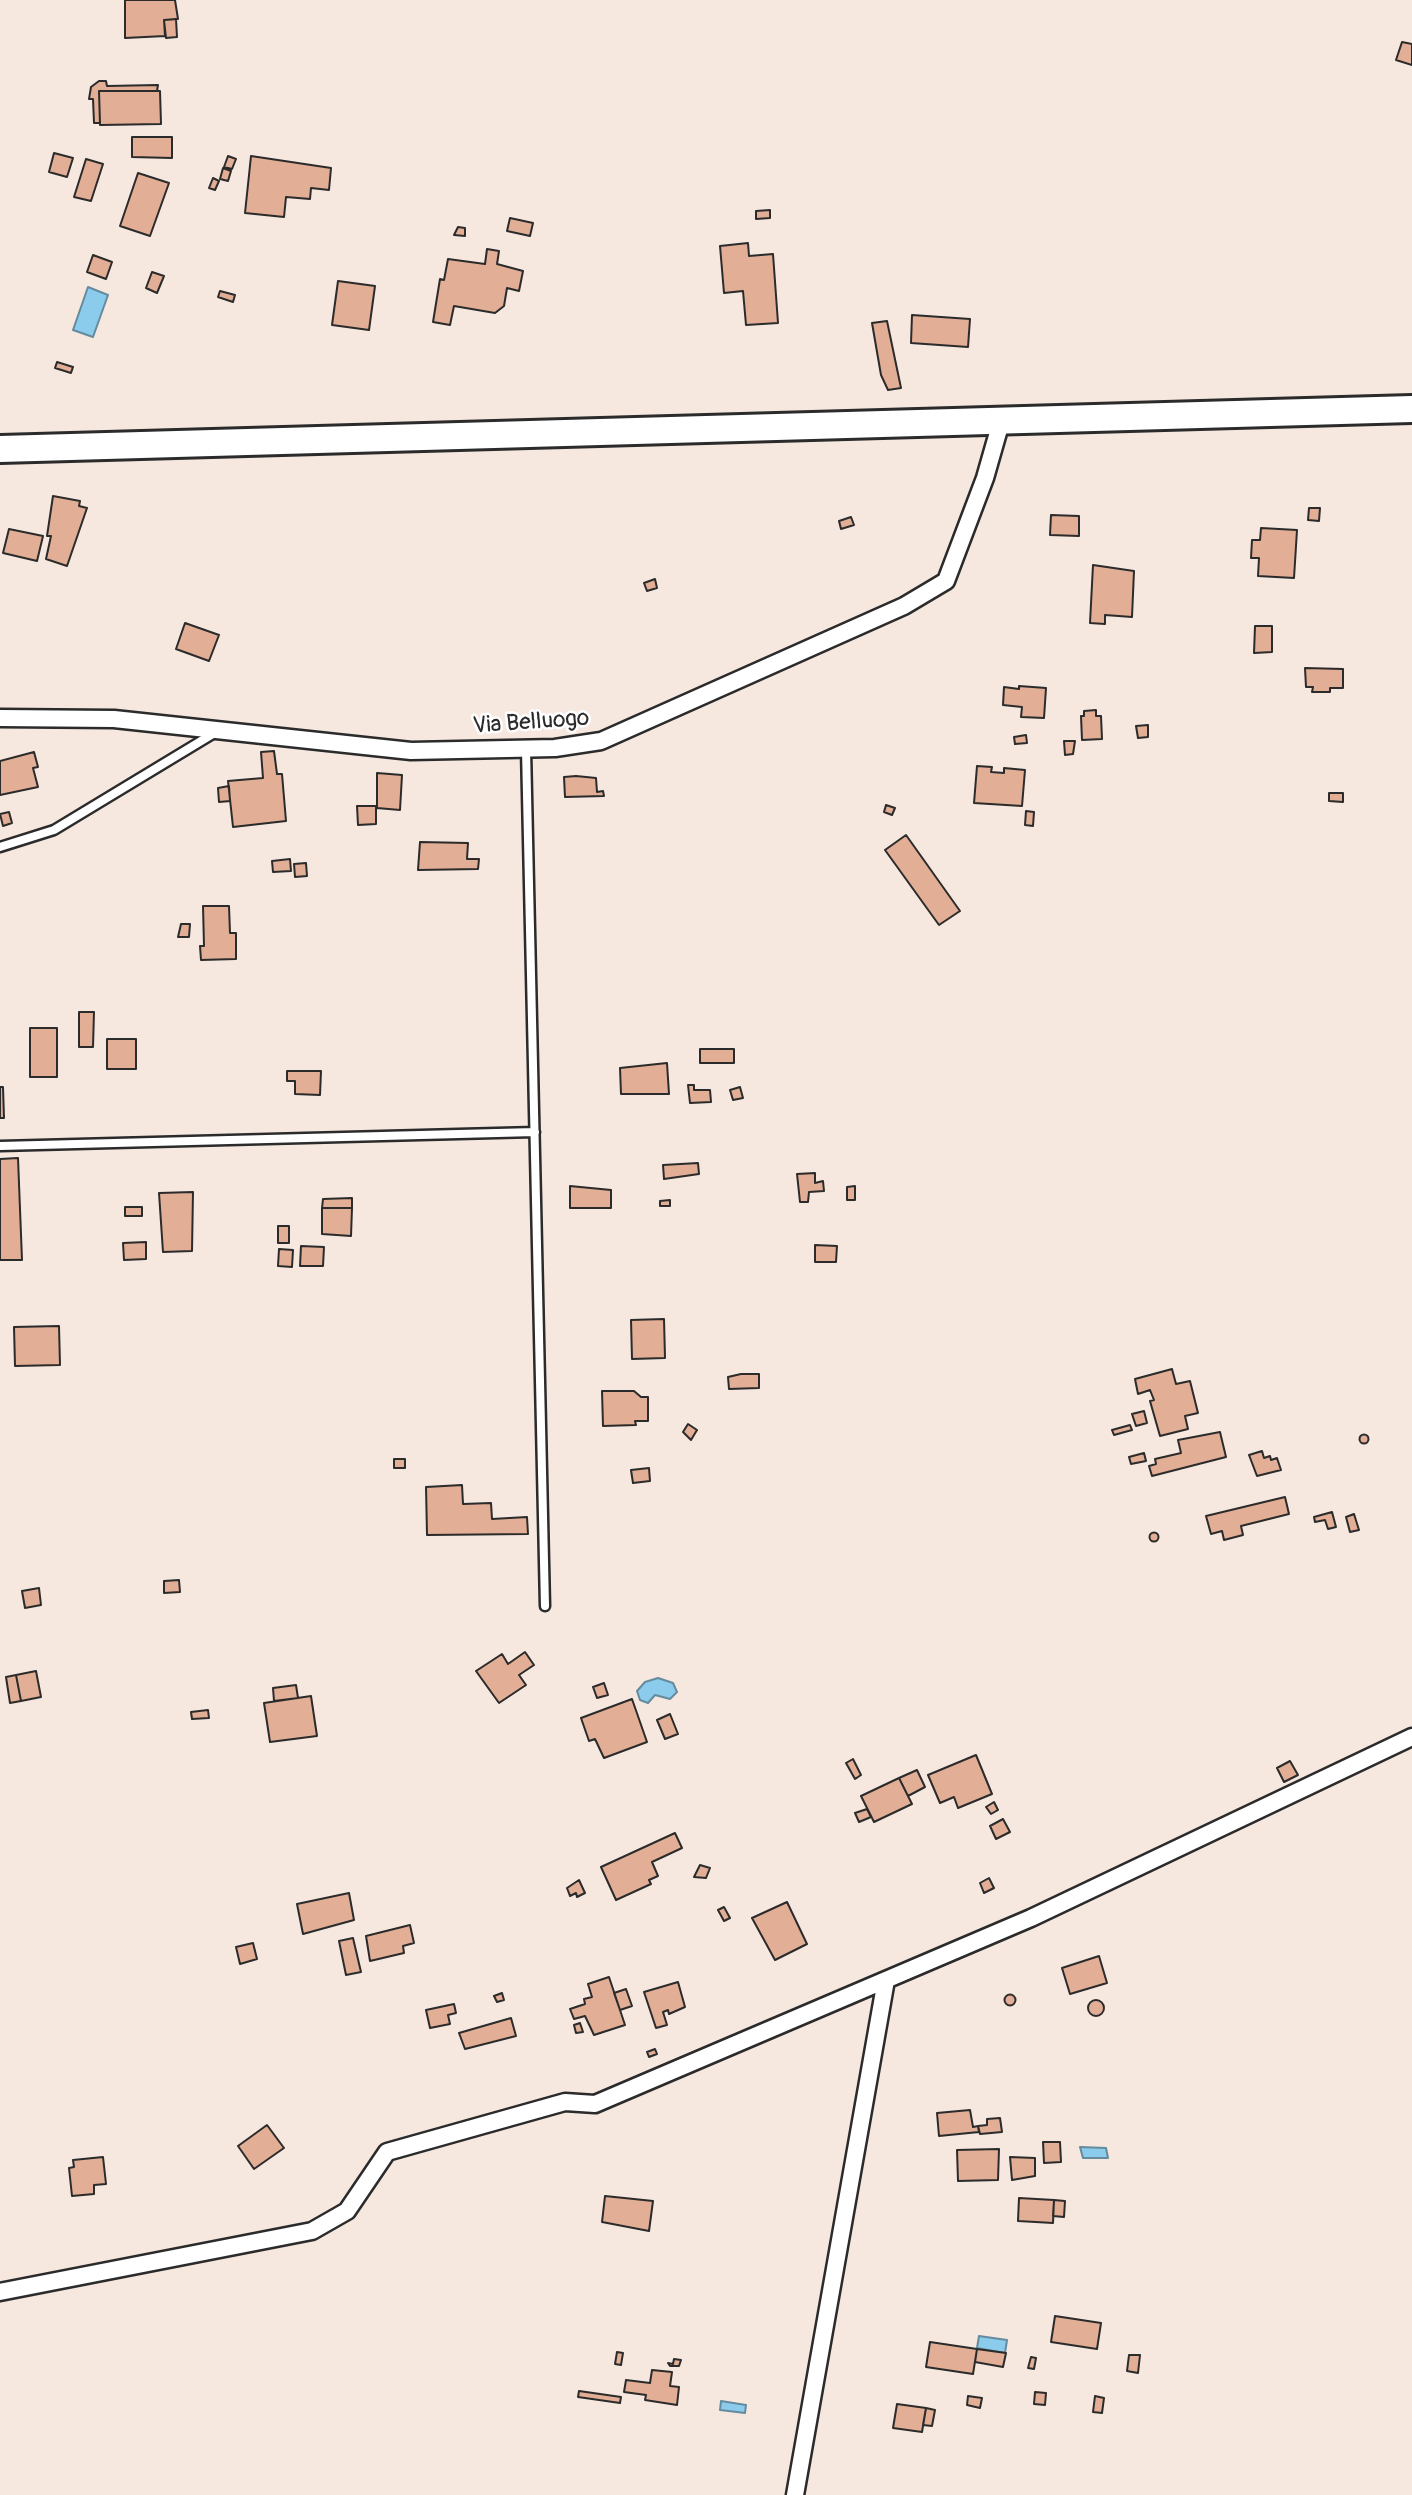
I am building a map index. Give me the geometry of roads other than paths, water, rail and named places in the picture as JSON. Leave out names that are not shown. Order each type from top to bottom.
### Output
[{"type":"main road","points":[[0,449],[1412,409]]},
{"type":"street","name":"Via Belluogo","points":[[0,718],[114,719],[411,751],[526,749],[601,741],[904,606],[946,581],[985,478],[1001,422]]},
{"type":"street","points":[[0,2292],[312,2231],[347,2211],[387,2152],[565,2102],[595,2104],[1031,1918],[1412,1737]]},
{"type":"street","points":[[796,2495],[886,1980]]},
{"type":"lane","points":[[0,848],[54,830],[219,730]]},
{"type":"lane","points":[[526,749],[545,1606]]},
{"type":"lane","points":[[0,1146],[534,1132]]},
{"type":"water","points":[[88,287],[108,295],[93,337],[73,330]]},
{"type":"water","points":[[658,1678],[673,1683],[677,1692],[670,1699],[655,1695],[648,1703],[640,1700],[637,1691],[645,1682]]},
{"type":"water","points":[[1080,2147],[1106,2148],[1108,2158],[1083,2158]]},
{"type":"water","points":[[979,2336],[1007,2340],[1005,2353],[977,2348]]},
{"type":"water","points":[[721,2401],[746,2405],[745,2413],[720,2410]]}]
